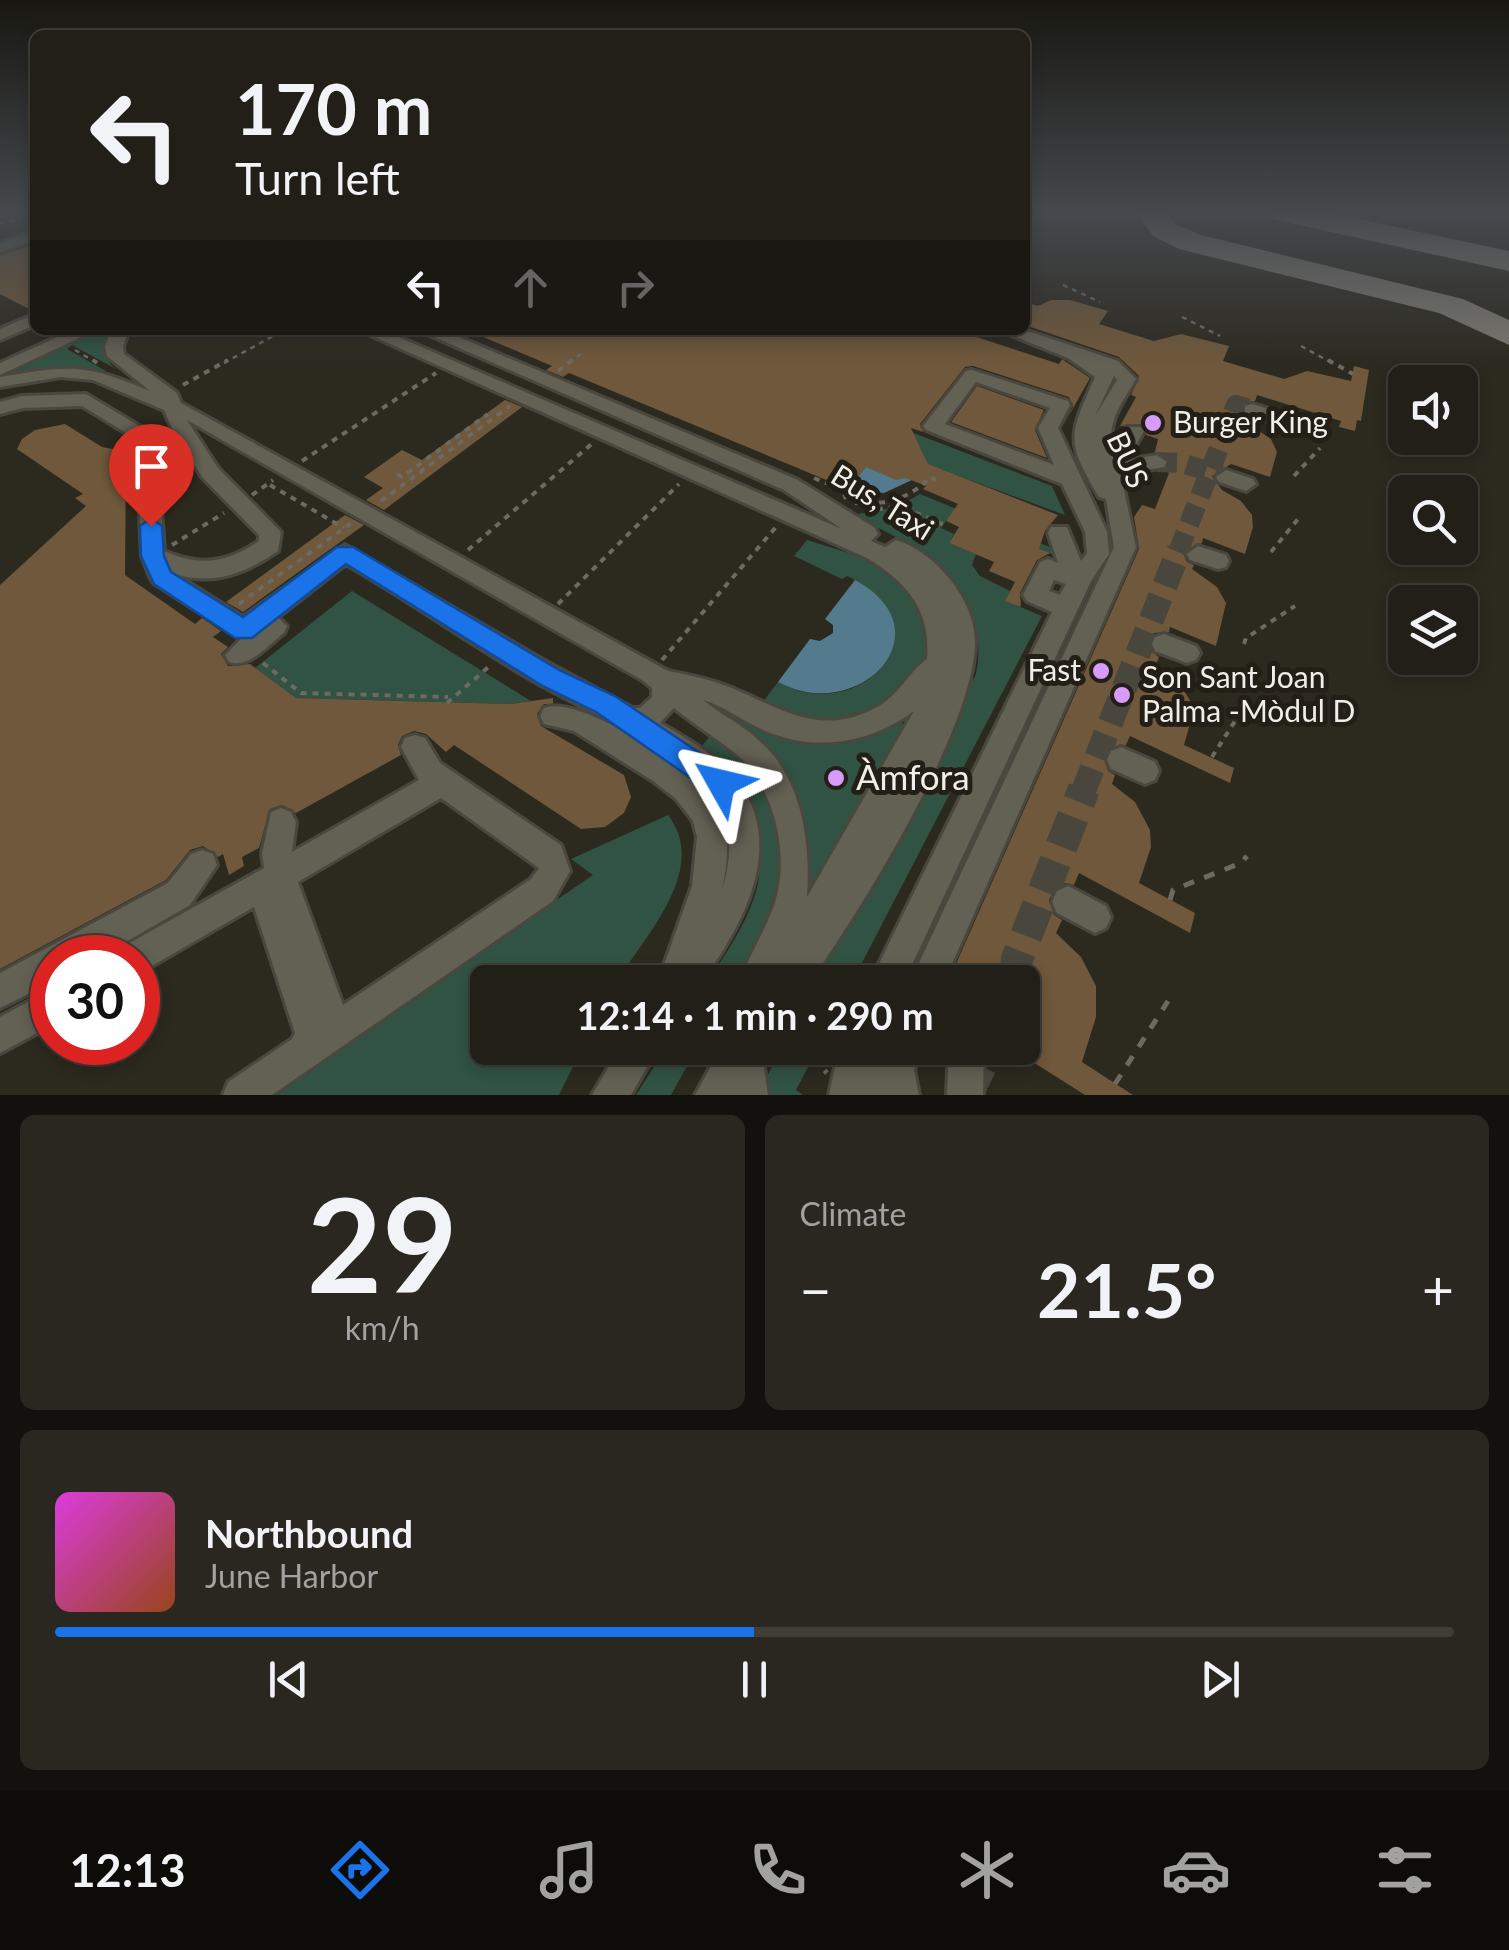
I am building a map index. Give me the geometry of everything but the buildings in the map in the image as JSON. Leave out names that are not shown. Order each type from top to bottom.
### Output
[{"type":"street","points":[[3,327],[30,320]]},
{"type":"street","points":[[0,360],[57,335]]},
{"type":"street","points":[[0,370],[76,335]]},
{"type":"street","points":[[118,335],[116,356],[176,401],[364,514],[658,677],[705,718],[748,747],[772,778],[788,814],[795,858],[790,902],[763,965]]},
{"type":"street","points":[[379,335],[892,562],[916,582],[934,607],[941,651],[940,674],[925,717],[786,965]]},
{"type":"street","name":"Bus, Taxi","points":[[439,335],[800,490],[844,522],[922,565],[949,598],[963,644],[961,665],[942,723],[826,936],[803,965]]},
{"type":"street","points":[[935,965],[1122,556],[1125,539],[1101,426],[1127,379],[1112,365],[1024,335]]},
{"type":"street","name":"BUS","points":[[1074,354],[1105,375],[1089,405],[1082,434],[1093,470],[1120,516]]},
{"type":"street","points":[[0,382],[46,373],[84,373],[176,401]]},
{"type":"street","points":[[1070,479],[932,426],[972,375],[1061,404],[1048,428],[1084,510],[1099,547],[1091,568],[1076,581],[1034,595],[1048,568],[1076,581]]},
{"type":"street","points":[[0,392],[52,386],[75,390],[146,436],[152,556],[162,578],[244,630],[345,552],[490,643],[509,664],[542,684],[639,720],[653,714],[665,700],[658,677]]},
{"type":"street","points":[[0,411],[22,402],[86,400]]},
{"type":"street","points":[[152,556],[201,574],[243,565],[270,545],[270,532],[237,505],[186,440],[176,401]]},
{"type":"street","points":[[1109,470],[1134,431]]},
{"type":"street","points":[[1109,470],[1157,462]]},
{"type":"street","points":[[895,965],[1076,581],[1059,531]]},
{"type":"street","points":[[241,652],[359,560]]},
{"type":"street","points":[[658,677],[720,694],[788,727],[836,730],[872,724],[904,706],[924,684],[941,651]]},
{"type":"street","points":[[606,706],[712,773],[730,798],[742,827],[745,862],[737,896],[693,965]]},
{"type":"street","points":[[553,716],[611,754],[644,761],[694,796],[708,818],[714,844],[710,876],[680,965]]},
{"type":"street","points":[[242,1095],[542,890],[554,876],[554,865],[546,852],[430,772],[415,747]]},
{"type":"street","points":[[160,944],[424,790],[440,784],[452,786]]},
{"type":"street","points":[[281,822],[265,894],[313,1034],[304,1053]]},
{"type":"street","points":[[106,935],[178,894],[202,865]]},
{"type":"street","points":[[266,882],[332,1022],[350,1022]]},
{"type":"street","points":[[0,991],[30,975]]},
{"type":"street","points":[[0,1036],[30,1019]]},
{"type":"street","points":[[610,1095],[629,1065]]},
{"type":"street","points":[[705,1095],[719,1065]]},
{"type":"street","points":[[713,1095],[732,1065]]},
{"type":"street","points":[[745,1065],[750,1095]]},
{"type":"street","points":[[846,1095],[852,1065]]},
{"type":"street","points":[[872,1095],[892,1065]]},
{"type":"path","points":[[1063,285],[1100,302]]},
{"type":"path","points":[[1182,317],[1220,336]]},
{"type":"path","points":[[176,401],[276,335]]},
{"type":"path","points":[[1301,346],[1353,374]]},
{"type":"path","points":[[552,375],[582,353]]},
{"type":"path","points":[[222,617],[522,398]]},
{"type":"path","points":[[397,474],[402,476],[486,413],[496,417]]},
{"type":"path","points":[[454,562],[596,440]]},
{"type":"path","points":[[1294,476],[1320,448]]},
{"type":"path","points":[[855,503],[892,502],[923,492],[930,478],[936,480]]},
{"type":"path","points":[[547,614],[683,480]]},
{"type":"path","points":[[268,484],[344,528]]},
{"type":"path","points":[[857,512],[894,507],[892,502]]},
{"type":"path","points":[[892,502],[944,525]]},
{"type":"path","points":[[1270,552],[1298,519]]},
{"type":"path","points":[[658,677],[780,522]]},
{"type":"path","points":[[1244,644],[1246,638],[1294,606]]},
{"type":"path","points":[[241,652],[301,693],[449,700],[490,643]]},
{"type":"path","points":[[1212,757],[1244,707]]},
{"type":"path","points":[[1170,900],[1173,890],[1247,856]]},
{"type":"path","points":[[1115,1084],[1119,1072],[1168,1002]]},
{"type":"green space","points":[[87,335],[110,335],[105,351],[116,369],[72,345],[67,349],[106,371],[64,368],[0,379]]},
{"type":"green space","points":[[898,427],[1052,486],[1065,515],[928,465],[920,447]]},
{"type":"green space","points":[[920,494],[1052,548],[1054,555],[952,513],[941,528],[954,534],[949,543],[976,554],[972,565],[980,576],[1010,591],[1006,601],[1042,616],[861,965],[825,965],[976,674],[978,645],[974,620],[964,597],[930,560],[909,544],[861,520],[858,514],[897,507]]},
{"type":"green space","points":[[807,540],[868,559],[898,578],[915,599],[925,621],[927,656],[923,670],[874,715],[822,724],[759,707],[778,682],[810,693],[840,692],[865,682],[883,665],[893,643],[892,619],[877,596],[847,576],[842,579],[794,556]]},
{"type":"green space","points":[[352,591],[531,701],[510,704],[296,698],[255,668]]},
{"type":"green space","points":[[730,708],[756,724],[898,721],[905,725],[806,895],[802,839],[721,720]]},
{"type":"green space","points":[[711,735],[743,763],[764,791],[776,821],[780,851],[777,882],[768,915],[745,965],[718,965],[752,903],[759,869],[757,854],[699,750]]},
{"type":"green space","points":[[668,815],[679,836],[682,857],[669,901],[629,965],[470,965],[470,1065],[574,1065],[559,1095],[270,1095],[593,875],[571,859]]},
{"type":"green space","points":[[655,1065],[688,1065],[671,1095],[636,1095]]},
{"type":"green space","points":[[773,1065],[809,1065],[796,1090],[803,1095],[763,1095],[764,1082]]},
{"type":"water","points":[[869,463],[912,480],[884,493],[848,489]]},
{"type":"water","points":[[855,580],[882,601],[894,624],[893,646],[882,667],[863,683],[837,692],[808,692],[778,682],[810,639],[820,641],[833,633],[833,625],[825,619]]},
{"type":"taxiway","points":[[1276,263],[1451,306],[1509,334]]},
{"type":"tunnel","points":[[1210,472],[1236,405],[1252,410]]},
{"type":"tunnel","points":[[1157,462],[1181,463],[1210,472]]},
{"type":"tunnel","points":[[1178,552],[1210,472]]},
{"type":"tunnel","points":[[1210,472],[1221,475]]},
{"type":"tunnel","points":[[1083,792],[1179,550]]},
{"type":"tunnel","points":[[1016,965],[1084,789]]},
{"type":"tunnel","points":[[967,1095],[981,1065]]},
{"type":"place","name":"Burger King","points":[[1153,423]]},
{"type":"place","name":"Fast","points":[[1101,671]]},
{"type":"place","name":"Son Sant Joan Palma -Mòdul D","points":[[1122,695]]},
{"type":"place","name":"Àmfora","points":[[836,778]]},
{"type":"route","points":[[151,526],[152,556],[162,578],[244,630],[345,552],[550,678],[605,704],[712,773],[721,783]]}]
